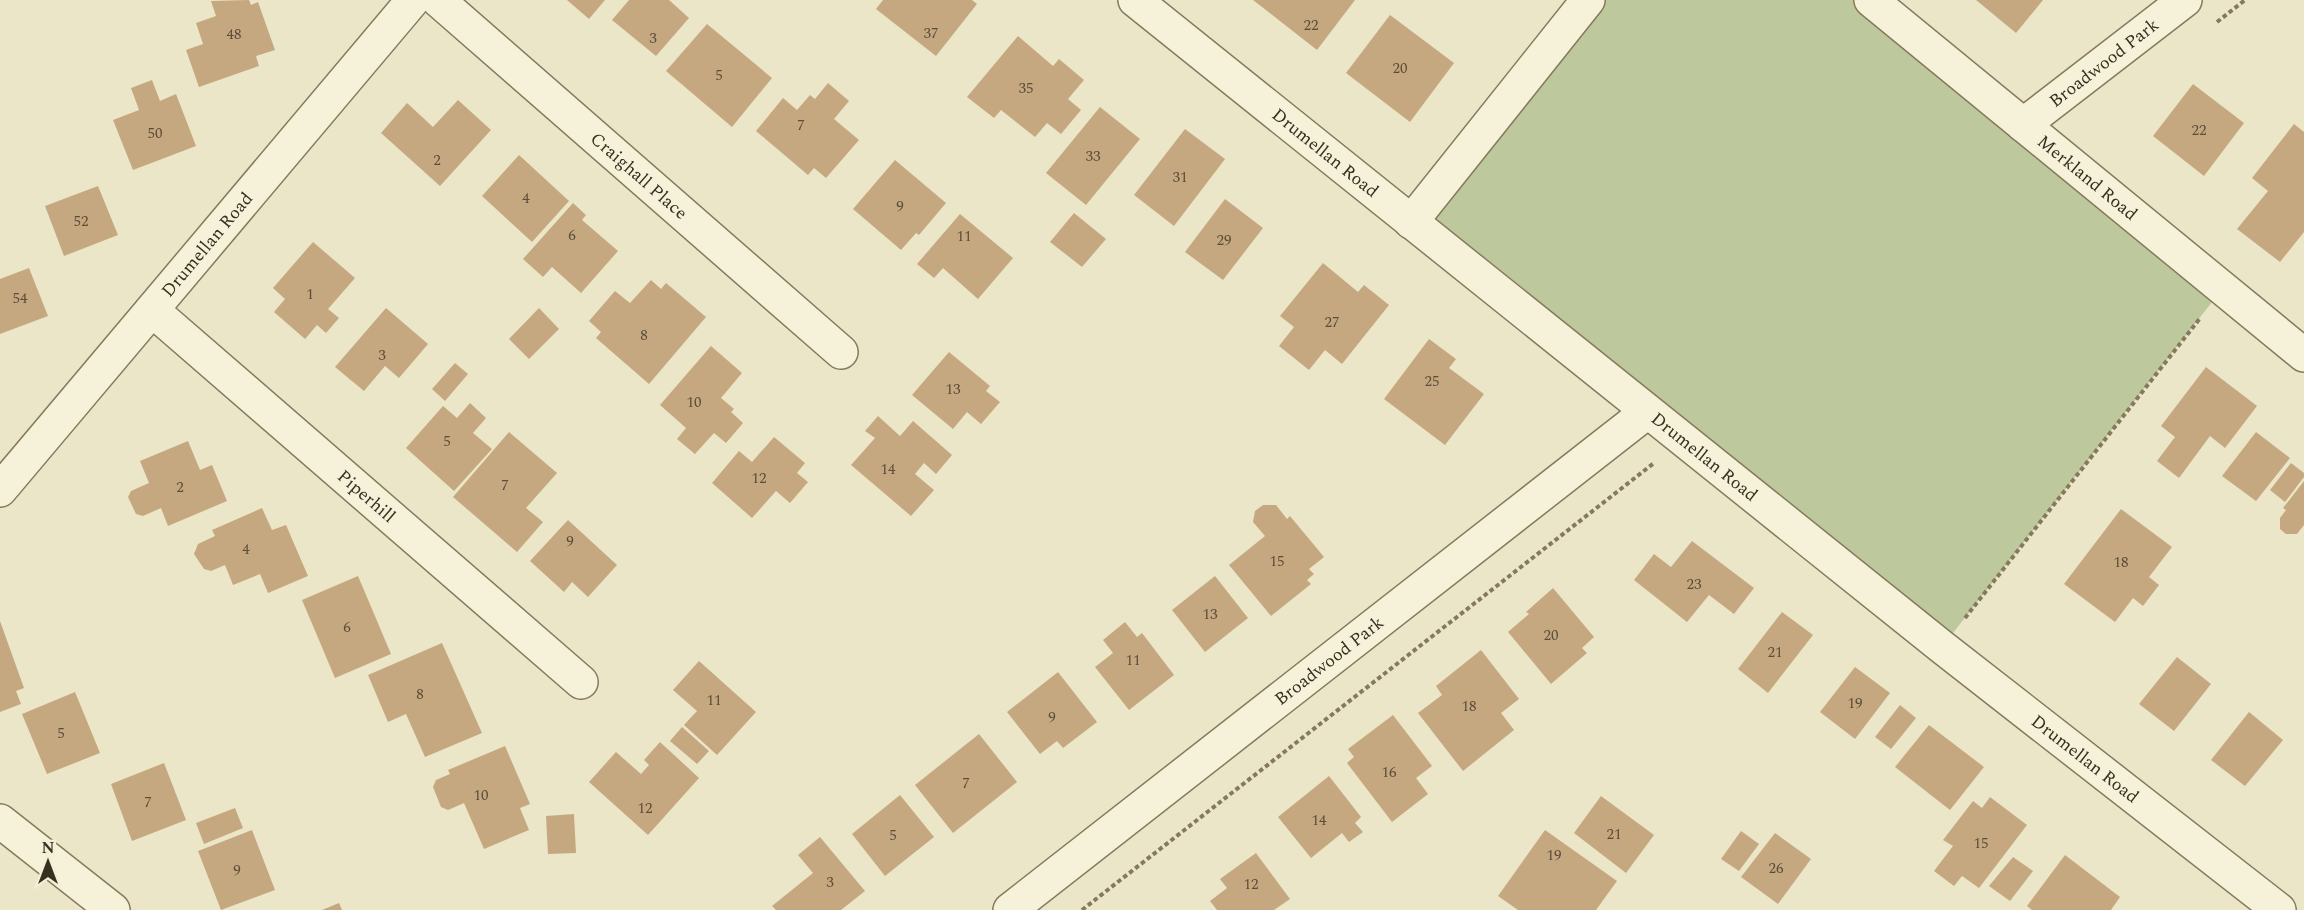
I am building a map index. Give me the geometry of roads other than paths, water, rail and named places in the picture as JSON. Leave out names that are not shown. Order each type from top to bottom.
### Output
[{"type":"street","name":"Drumellan Road","points":[[0,490],[413,0]]},
{"type":"street","name":"Craighall Place","points":[[438,0],[841,352]]},
{"type":"street","name":"Drumellan Road","points":[[1135,0],[1942,647],[2279,910]]},
{"type":"street","points":[[1411,222],[1588,0]]},
{"type":"street","name":"Merkland Road","points":[[1871,0],[2304,355]]},
{"type":"street","name":"Broadwood Park","points":[[2023,124],[2185,0]]},
{"type":"street","name":"Piperhill","points":[[152,310],[581,682]]},
{"type":"street","name":"Broadwood Park","points":[[1010,910],[1647,412]]},
{"type":"street","points":[[0,821],[113,910]]}]
